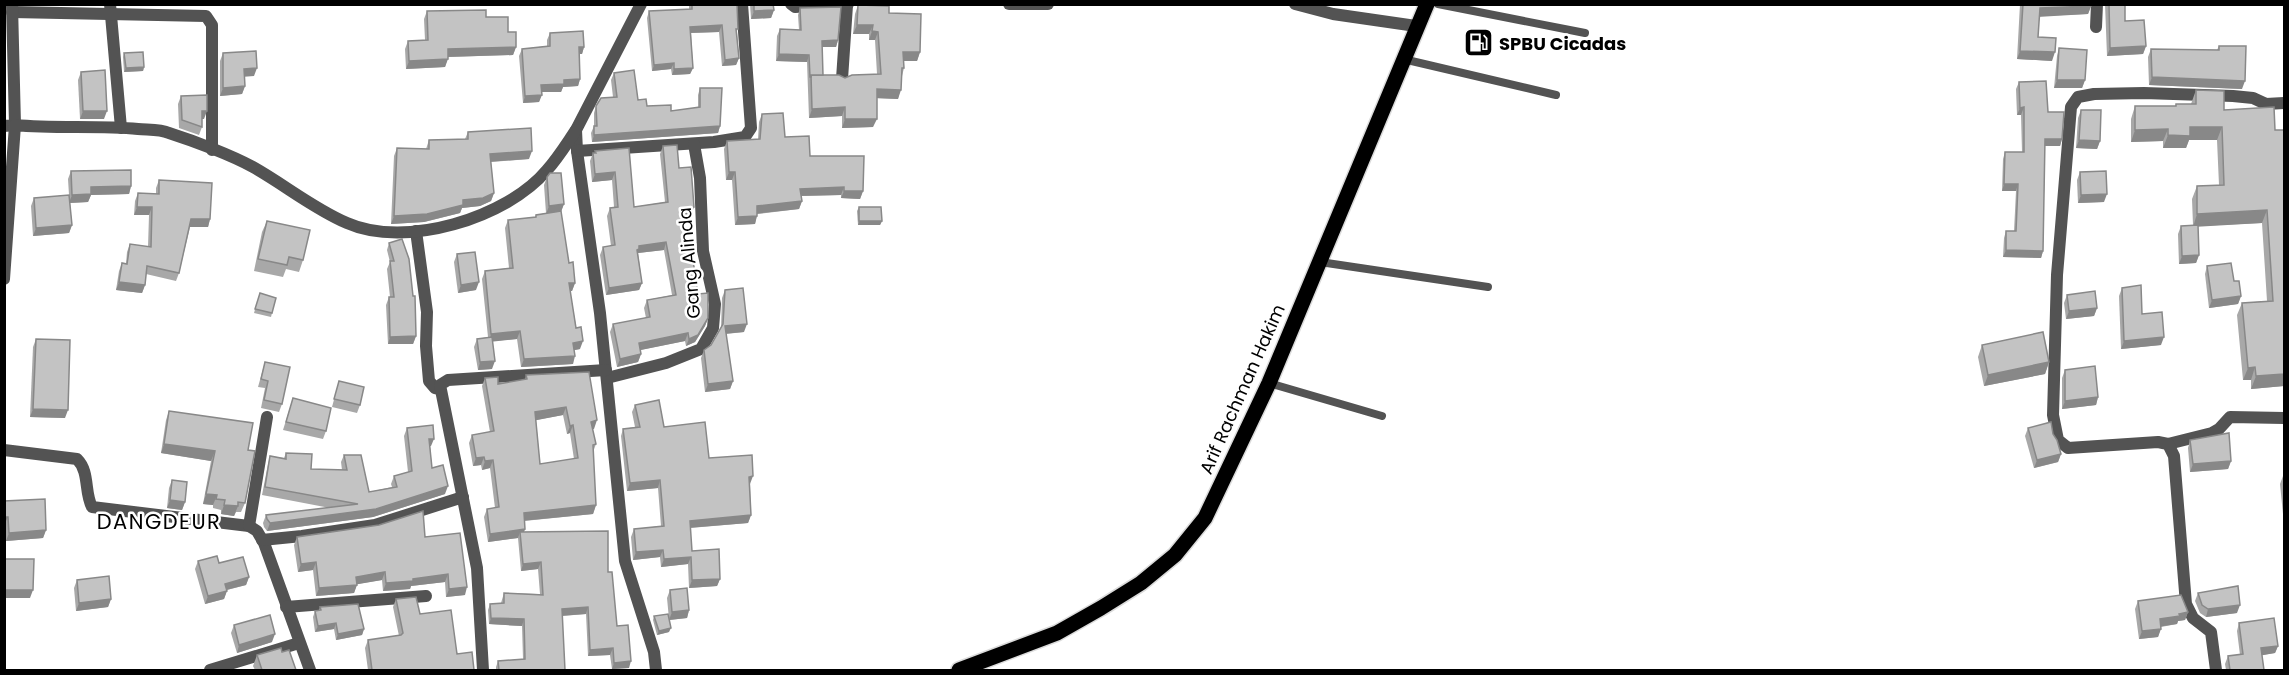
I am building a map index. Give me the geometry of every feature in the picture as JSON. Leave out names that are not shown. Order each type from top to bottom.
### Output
[{"type":"main road","name":"Arif Rachman Hakim","points":[[959,670],[1057,633],[1141,583],[1175,555],[1205,518],[1269,383],[1427,4]]},
{"type":"street","points":[[641,4],[576,130],[572,147],[600,313],[625,561],[654,652],[656,670]]},
{"type":"street","points":[[11,128],[121,128],[166,132],[252,167],[347,224],[372,231],[404,233],[449,226],[483,214],[525,190],[572,147],[694,144],[740,138],[749,133],[751,128],[742,4]]},
{"type":"street","points":[[791,4],[795,7],[848,5],[842,79]]},
{"type":"street","points":[[1009,4],[1048,4]]},
{"type":"street","points":[[1295,4],[1333,14],[1416,26]]},
{"type":"street","points":[[2096,27],[2097,4]]},
{"type":"street","points":[[4,279],[14,150],[11,128],[12,8],[201,15],[210,20],[212,25],[212,150]]},
{"type":"street","points":[[110,10],[121,128]]},
{"type":"street","points":[[2284,103],[2266,104],[2253,98],[2233,96],[2144,93],[2094,94],[2078,98],[2071,107],[2057,275],[2053,415],[2058,440],[2068,448],[2158,442],[2168,444],[2216,431],[2230,417],[2284,418]]},
{"type":"street","name":"Gang Alinda","points":[[440,389],[440,385],[448,380],[606,374],[666,363],[701,350],[713,328],[715,304],[703,251],[700,178],[694,144]]},
{"type":"street","points":[[416,231],[428,312],[426,346],[429,381],[435,388],[440,389],[463,497],[478,579],[483,670]]},
{"type":"street","points":[[249,526],[267,417]]},
{"type":"street","points":[[2168,444],[2174,456],[2186,604],[2193,618],[2211,632],[2216,670]]},
{"type":"street","points":[[4,450],[77,459],[82,465],[88,501],[92,507],[249,526],[257,531],[310,670]]},
{"type":"street","points":[[262,540],[375,525],[463,497]]},
{"type":"street","points":[[286,607],[426,596]]},
{"type":"street","points":[[210,670],[299,643]]},
{"type":"lane","points":[[1438,4],[1585,33]]},
{"type":"lane","points":[[1403,59],[1556,94]]},
{"type":"lane","points":[[1320,262],[1488,287]]},
{"type":"lane","points":[[1269,383],[1382,416]]},
{"type":"building","points":[[692,4],[737,4],[738,29],[736,29],[739,58],[725,60],[722,25],[690,27],[693,68],[674,69],[674,63],[654,65],[649,11],[692,9]]},
{"type":"building","points":[[754,4],[773,4],[774,10],[754,11]]},
{"type":"building","points":[[2023,4],[2092,4],[2091,6],[2040,8],[2038,37],[2056,38],[2055,52],[2020,51]]},
{"type":"building","points":[[2109,4],[2125,4],[2125,21],[2144,20],[2146,46],[2110,48]]},
{"type":"building","points":[[858,5],[889,6],[889,13],[921,14],[920,52],[903,52],[904,68],[902,68],[901,90],[877,89],[877,119],[845,119],[845,107],[812,109],[811,75],[839,75],[845,78],[852,75],[881,74],[878,32],[872,31],[873,25],[857,25]]},
{"type":"building","points":[[841,7],[838,40],[822,41],[823,75],[811,75],[810,77],[809,55],[779,54],[780,29],[801,30],[800,8]]},
{"type":"building","points":[[486,10],[486,17],[508,17],[508,32],[516,32],[516,47],[448,49],[448,59],[409,61],[408,41],[428,40],[427,11]]},
{"type":"building","points":[[583,31],[584,47],[579,47],[580,79],[564,80],[564,84],[541,85],[542,95],[525,96],[522,49],[550,46],[550,33]]},
{"type":"building","points":[[2219,46],[2246,46],[2245,81],[2152,77],[2151,49],[2219,50]]},
{"type":"building","points":[[2059,48],[2087,50],[2085,80],[2057,80]]},
{"type":"building","points":[[256,51],[257,68],[244,69],[245,86],[223,88],[223,53]]},
{"type":"building","points":[[143,52],[144,67],[126,68],[124,53]]},
{"type":"building","points":[[105,70],[107,111],[83,111],[81,72]]},
{"type":"building","points":[[634,70],[638,100],[646,99],[647,106],[671,105],[671,111],[700,107],[700,88],[722,88],[720,126],[594,135],[594,126],[597,126],[596,106],[601,98],[617,97],[614,73]]},
{"type":"building","points":[[2046,81],[2048,112],[2064,112],[2062,139],[2045,139],[2043,251],[2006,250],[2006,231],[2016,231],[2018,184],[2004,184],[2005,152],[2024,152],[2024,107],[2020,108],[2019,82]]},
{"type":"building","points":[[2196,90],[2224,91],[2224,110],[2274,107],[2275,130],[2284,130],[2284,374],[2256,376],[2255,367],[2248,368],[2242,303],[2273,301],[2267,210],[2197,214],[2197,186],[2224,185],[2222,127],[2190,127],[2190,136],[2168,135],[2168,129],[2135,130],[2135,106],[2196,104]]},
{"type":"building","points":[[207,95],[207,111],[202,111],[202,127],[182,120],[181,96]]},
{"type":"building","points":[[2081,110],[2101,110],[2100,141],[2079,140]]},
{"type":"building","points":[[783,113],[785,137],[809,136],[810,156],[864,156],[863,191],[844,191],[844,187],[800,189],[802,201],[757,206],[757,216],[738,217],[735,172],[729,172],[727,141],[760,139],[762,114]]},
{"type":"building","points":[[531,128],[532,151],[490,154],[494,193],[483,198],[463,200],[463,205],[427,214],[394,216],[397,148],[429,149],[429,140],[468,139],[468,132]]},
{"type":"building","points":[[677,145],[679,168],[691,167],[694,207],[683,208],[688,261],[693,260],[698,294],[708,293],[708,318],[698,335],[689,339],[688,333],[639,343],[641,354],[620,359],[613,324],[650,317],[647,300],[676,295],[666,242],[639,246],[637,250],[642,283],[609,288],[603,247],[615,245],[610,208],[618,207],[615,172],[595,174],[593,153],[629,148],[634,207],[668,202],[663,146]]},
{"type":"building","points":[[131,170],[131,186],[91,187],[91,194],[72,195],[71,171]]},
{"type":"building","points":[[2106,171],[2107,194],[2081,195],[2080,172]]},
{"type":"building","points":[[550,173],[561,173],[564,204],[549,206],[547,177]]},
{"type":"building","points":[[159,180],[212,183],[210,219],[191,219],[179,273],[147,266],[145,285],[119,282],[122,263],[127,264],[130,244],[151,247],[152,207],[137,207],[138,193],[159,194]]},
{"type":"building","points":[[69,195],[72,225],[36,228],[34,198]]},
{"type":"building","points":[[859,207],[881,207],[882,221],[859,221]]},
{"type":"building","points":[[561,211],[569,263],[573,262],[575,283],[569,283],[576,328],[581,327],[583,341],[573,343],[575,356],[524,359],[520,331],[491,334],[485,271],[513,268],[508,220]]},
{"type":"building","points":[[267,221],[310,230],[303,260],[289,257],[287,265],[258,259]]},
{"type":"building","points":[[2198,225],[2199,255],[2182,256],[2181,226]]},
{"type":"building","points":[[402,239],[409,259],[413,296],[415,296],[416,336],[390,337],[389,297],[394,297],[390,261],[394,261],[389,243]]},
{"type":"building","points":[[475,252],[479,282],[461,285],[457,254]]},
{"type":"building","points":[[2231,263],[2234,281],[2239,281],[2241,296],[2212,300],[2207,266]]},
{"type":"building","points":[[2141,285],[2142,314],[2162,312],[2164,337],[2124,341],[2122,288]]},
{"type":"building","points":[[743,288],[747,324],[725,326],[733,381],[708,384],[704,350],[711,345],[723,324],[725,290]]},
{"type":"building","points":[[2095,291],[2097,308],[2069,311],[2067,295]]},
{"type":"building","points":[[260,293],[276,298],[272,313],[255,309]]},
{"type":"building","points":[[2043,332],[2049,362],[1988,375],[1982,345]]},
{"type":"building","points":[[492,337],[495,361],[480,362],[477,339]]},
{"type":"building","points":[[36,339],[70,340],[68,410],[33,409]]},
{"type":"building","points":[[265,362],[290,367],[282,404],[264,400],[268,381],[261,379]]},
{"type":"building","points":[[2095,366],[2098,397],[2065,401],[2065,370]]},
{"type":"building","points":[[589,372],[597,420],[591,422],[596,444],[593,445],[596,505],[524,513],[525,529],[490,534],[487,509],[499,507],[493,460],[485,461],[484,457],[476,458],[472,435],[494,431],[485,378],[498,377],[498,384],[527,379],[526,375]],"holes":[[[566,407],[570,426],[573,425],[578,458],[540,464],[535,412]]]},
{"type":"building","points":[[339,381],[364,387],[360,405],[334,399]]},
{"type":"building","points":[[293,398],[331,408],[326,431],[286,422]]},
{"type":"building","points":[[659,400],[664,427],[705,422],[709,458],[752,455],[753,476],[749,477],[751,515],[690,521],[692,551],[719,549],[720,579],[692,580],[691,557],[664,559],[663,550],[636,552],[634,529],[664,526],[660,480],[630,483],[623,429],[640,427],[635,405]]},
{"type":"building","points":[[169,411],[253,423],[248,450],[255,451],[245,503],[238,502],[238,506],[224,505],[225,500],[216,499],[217,495],[206,494],[215,451],[164,444]]},
{"type":"building","points":[[2051,422],[2061,454],[2037,460],[2028,428]]},
{"type":"building","points":[[433,425],[434,439],[429,439],[432,468],[443,465],[448,486],[376,509],[270,523],[267,519],[266,515],[358,504],[265,487],[270,456],[286,459],[286,453],[312,454],[311,469],[347,470],[344,455],[361,455],[369,492],[397,487],[394,476],[412,471],[407,428]]},
{"type":"building","points":[[2229,433],[2231,461],[2193,464],[2190,440]]},
{"type":"building","points":[[172,480],[187,482],[185,502],[170,500]]},
{"type":"building","points":[[45,499],[46,530],[9,533],[8,517],[4,517],[4,501]]},
{"type":"building","points":[[423,511],[425,537],[460,533],[467,587],[449,589],[448,574],[413,579],[413,581],[386,583],[385,572],[356,577],[357,585],[319,588],[316,562],[301,564],[297,537],[379,525]]},
{"type":"building","points":[[608,531],[608,572],[612,572],[617,626],[628,625],[631,661],[614,663],[613,648],[590,650],[588,607],[562,609],[565,670],[499,670],[498,661],[525,659],[524,619],[491,618],[490,604],[504,603],[504,593],[543,595],[541,562],[523,564],[520,532]]},
{"type":"building","points":[[217,556],[219,563],[243,557],[249,577],[225,584],[227,591],[208,596],[198,561]]},
{"type":"building","points":[[4,559],[34,559],[33,590],[4,590]]},
{"type":"building","points":[[109,576],[111,599],[79,603],[77,580]]},
{"type":"building","points":[[2238,586],[2240,605],[2208,609],[2202,605],[2198,593]]},
{"type":"building","points":[[687,588],[689,610],[672,612],[670,590]]},
{"type":"building","points":[[2181,595],[2188,612],[2179,614],[2180,616],[2160,619],[2161,629],[2142,631],[2138,601]]},
{"type":"building","points":[[416,597],[420,614],[451,610],[457,654],[472,652],[474,670],[372,670],[368,640],[401,635],[403,633],[396,599]]},
{"type":"building","points":[[358,604],[364,629],[338,634],[336,623],[318,626],[315,611],[321,610],[320,607]]},
{"type":"building","points":[[668,614],[671,628],[659,631],[654,616]]},
{"type":"building","points":[[270,615],[275,634],[239,645],[234,625]]},
{"type":"building","points":[[2274,618],[2278,646],[2261,648],[2264,670],[2230,670],[2228,656],[2243,654],[2239,623]]},
{"type":"building","points":[[281,648],[282,652],[289,650],[296,670],[262,670],[257,655]]},
{"type":"place","name":"SPBU Cicadas","points":[[1478,43]]},
{"type":"district","name":"DANGDEUR","points":[[159,521]]}]
